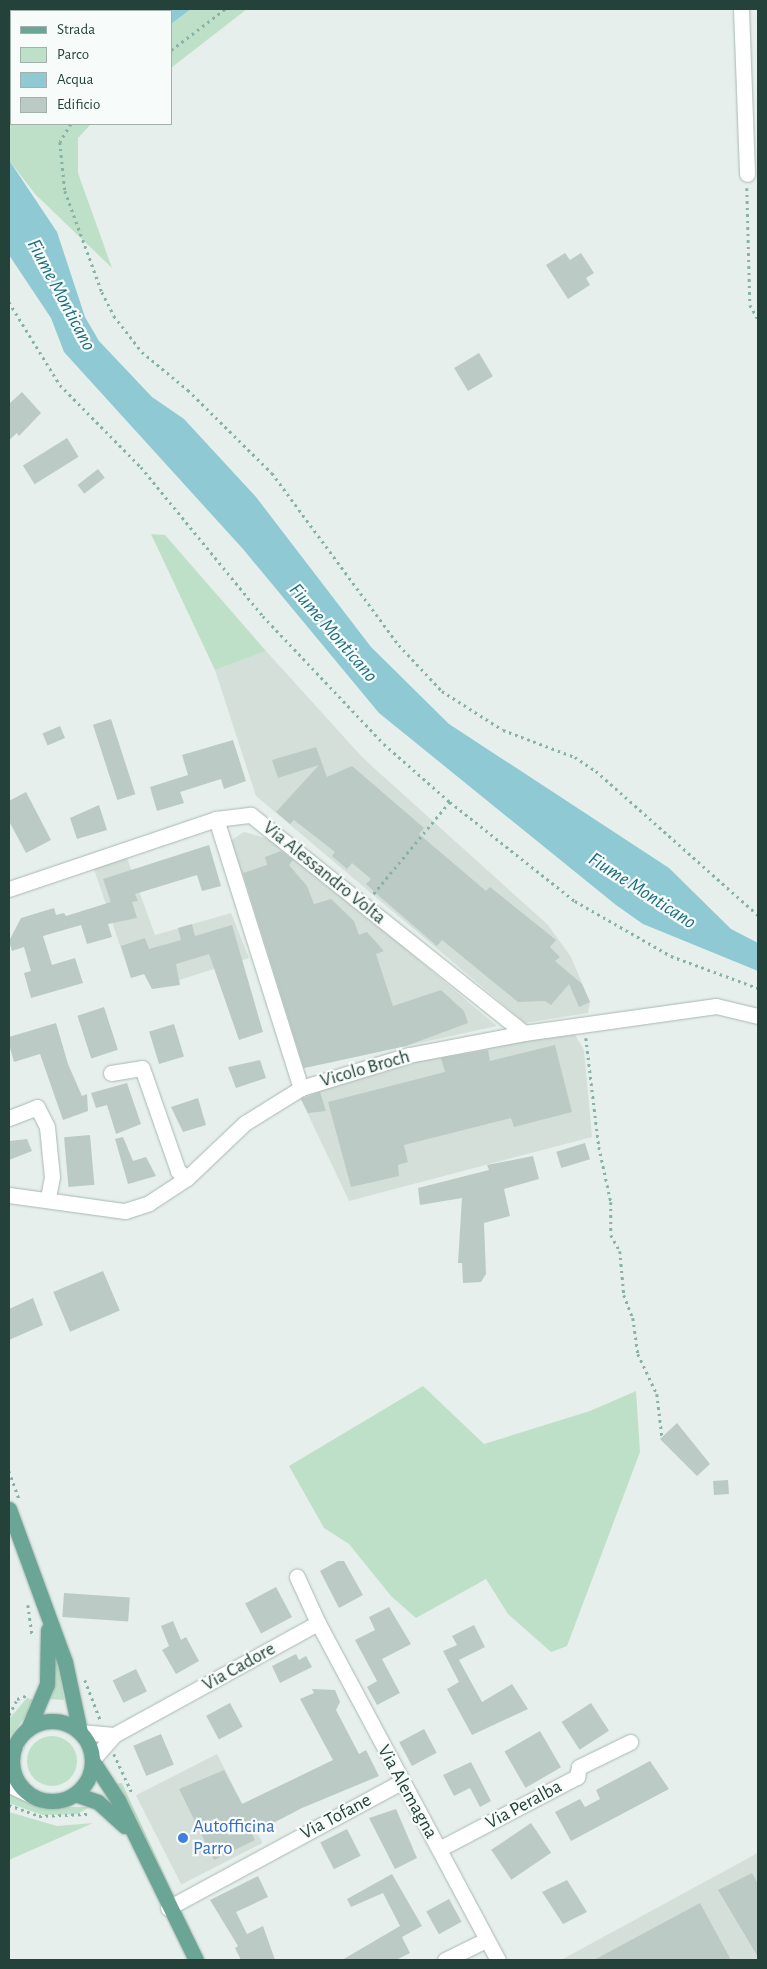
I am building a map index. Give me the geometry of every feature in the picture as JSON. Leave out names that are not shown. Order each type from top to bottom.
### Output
[{"type":"main road","points":[[9,1509],[65,1662],[80,1732],[92,1760],[136,1840],[168,1908],[196,1960]]},
{"type":"main road","points":[[45,1604],[49,1669],[28,1729],[12,1747],[16,1778],[30,1795],[53,1801],[75,1794],[84,1785],[92,1760]]},
{"type":"main road","points":[[28,1729],[60,1722],[80,1732]]},
{"type":"main road","points":[[75,1794],[109,1810],[136,1840]]},
{"type":"street","points":[[741,9],[747,174]]},
{"type":"street","name":"Via Alessandro Volta","points":[[9,889],[216,819],[251,815],[524,1033]]},
{"type":"street","points":[[216,819],[301,1088]]},
{"type":"street","name":"Vicolo Broch","points":[[9,1195],[48,1198],[125,1212],[149,1203],[187,1178],[244,1123],[301,1088],[410,1056],[524,1033],[716,1006],[758,1016]]},
{"type":"street","points":[[111,1073],[142,1068],[178,1171],[187,1178]]},
{"type":"street","points":[[9,1118],[37,1107],[47,1127],[52,1177],[48,1198]]},
{"type":"street","points":[[297,1577],[318,1624]]},
{"type":"street","name":"Via Cadore","points":[[92,1760],[114,1735],[318,1624]]},
{"type":"street","name":"Via Alemagna","points":[[318,1624],[399,1783],[439,1850],[498,1960]]},
{"type":"street","points":[[80,1732],[114,1735]]},
{"type":"street","name":"Via Peralba","points":[[439,1850],[577,1777],[579,1768],[630,1742]]},
{"type":"street","name":"Via Tofane","points":[[168,1908],[399,1783]]},
{"type":"street","points":[[9,1785],[30,1795]]},
{"type":"street","points":[[445,1960],[486,1940]]},
{"type":"path","points":[[172,49],[225,9]]},
{"type":"path","points":[[70,125],[60,142],[64,190],[102,292],[114,316],[142,352],[188,390],[272,473],[399,645],[442,691],[503,730],[575,757],[596,772],[758,915]]},
{"type":"path","points":[[747,174],[750,305],[758,320]]},
{"type":"path","points":[[9,302],[60,385],[141,467],[263,616],[384,744],[450,802],[575,901],[671,956],[758,988]]},
{"type":"path","points":[[364,905],[450,802]]},
{"type":"path","points":[[581,1025],[590,1051],[599,1147],[610,1202],[610,1235],[620,1252],[624,1295],[633,1318],[638,1354],[657,1394],[662,1436]]},
{"type":"path","points":[[28,1596],[34,1643]]},
{"type":"path","points":[[30,1695],[31,1686]]},
{"type":"path","points":[[9,1715],[18,1699],[30,1695],[36,1697]]},
{"type":"path","points":[[9,1805],[39,1816],[92,1813]]},
{"type":"shaded area","points":[[266,651],[363,758],[548,925],[571,957],[590,1002],[588,1013],[525,1023],[256,796],[215,670]]},
{"type":"shaded area","points":[[244,832],[273,840],[306,865],[497,1026],[305,1068],[299,1065],[230,841]]},
{"type":"shaded area","points":[[127,858],[155,935],[231,913],[249,958],[179,980],[164,967],[131,978],[94,869]]},
{"type":"shaded area","points":[[558,1029],[574,1033],[584,1050],[592,1137],[349,1201],[297,1091],[379,1067]]},
{"type":"shaded area","points":[[217,1754],[262,1843],[181,1884],[136,1795]]},
{"type":"shaded area","points":[[758,1852],[758,1960],[561,1960],[754,1855]]},
{"type":"green space","points":[[10,9],[90,9],[10,10],[9,56]]},
{"type":"green space","points":[[191,9],[247,9],[172,67],[172,23]]},
{"type":"green space","points":[[10,125],[90,125],[78,138],[78,173],[112,268],[35,194],[9,160]]},
{"type":"green space","points":[[151,534],[165,535],[266,651],[215,670]]},
{"type":"green space","points":[[423,1386],[484,1444],[590,1411],[636,1391],[640,1452],[567,1646],[551,1652],[508,1614],[486,1579],[416,1618],[391,1596],[349,1544],[324,1528],[289,1466]]},
{"type":"green space","points":[[57,1657],[64,1700],[48,1699]]},
{"type":"green space","points":[[27,1698],[35,1700],[31,1709],[9,1738],[9,1719]]},
{"type":"green space","points":[[52,1736],[70,1743],[77,1761],[70,1779],[52,1786],[34,1779],[27,1761],[34,1743]]},
{"type":"green space","points":[[122,1783],[171,1889],[169,1890],[135,1816],[114,1784]]},
{"type":"green space","points":[[9,1791],[44,1807],[90,1807],[77,1814],[42,1815],[9,1803]]},
{"type":"green space","points":[[9,1812],[57,1826],[93,1823],[9,1860]]},
{"type":"water","points":[[191,9],[172,23],[172,10],[88,10]]},
{"type":"water","name":"Fiume Monticano","points":[[9,160],[57,232],[85,317],[99,341],[152,397],[184,419],[256,497],[371,647],[449,724],[669,868],[731,929],[758,943],[758,971],[643,924],[616,905],[379,713],[243,549],[64,352],[51,318],[9,255]]},
{"type":"building","points":[[565,253],[570,260],[581,253],[594,273],[586,278],[590,285],[568,299],[546,265]]},
{"type":"building","points":[[479,353],[493,376],[468,391],[454,368]]},
{"type":"building","points":[[22,392],[41,413],[19,436],[17,433],[9,440],[9,404]]},
{"type":"building","points":[[67,438],[79,457],[35,484],[23,466]]},
{"type":"building","points":[[98,469],[105,478],[84,494],[78,485]]},
{"type":"building","points":[[111,719],[135,794],[117,800],[93,725]]},
{"type":"building","points":[[60,726],[65,738],[48,745],[43,733]]},
{"type":"building","points":[[233,740],[246,781],[224,789],[221,779],[180,792],[184,803],[157,811],[150,787],[188,775],[182,755]]},
{"type":"building","points":[[316,747],[327,777],[352,766],[424,828],[419,834],[486,891],[490,887],[556,940],[550,947],[560,957],[555,961],[582,984],[590,1002],[579,1007],[569,984],[551,1005],[545,1001],[518,1002],[442,940],[437,946],[366,884],[371,879],[352,863],[347,869],[332,856],[335,852],[294,820],[290,824],[276,812],[319,765],[278,778],[272,760]]},
{"type":"building","points":[[26,792],[51,840],[26,853],[9,821],[9,801]]},
{"type":"building","points":[[99,805],[107,830],[77,839],[70,818]]},
{"type":"building","points":[[209,845],[221,886],[202,891],[197,875],[135,894],[138,901],[132,902],[137,918],[108,924],[112,937],[87,944],[81,925],[43,936],[52,965],[75,958],[83,983],[31,998],[24,973],[31,971],[24,947],[12,951],[9,941],[21,918],[54,908],[56,915],[64,913],[66,916],[111,902],[103,879]]},
{"type":"building","points":[[281,851],[293,860],[289,865],[307,886],[314,904],[331,899],[354,921],[359,935],[367,932],[384,951],[376,954],[393,1006],[441,990],[464,1011],[468,1023],[406,1046],[304,1068],[243,873],[267,865],[265,857]]},
{"type":"building","points":[[192,924],[195,936],[232,925],[263,1032],[239,1040],[209,954],[176,964],[180,985],[152,989],[144,974],[131,978],[121,946],[145,938],[149,949],[181,940],[178,928]]},
{"type":"building","points":[[104,1007],[118,1050],[91,1058],[77,1016]]},
{"type":"building","points":[[56,1023],[68,1064],[82,1096],[87,1094],[88,1111],[63,1120],[40,1054],[14,1062],[9,1044],[9,1037]]},
{"type":"building","points":[[174,1024],[184,1057],[159,1064],[149,1032]]},
{"type":"building","points":[[555,1045],[572,1112],[514,1127],[511,1118],[404,1145],[408,1162],[398,1165],[399,1176],[351,1187],[328,1102],[445,1072],[441,1058],[488,1050],[490,1061]]},
{"type":"building","points":[[260,1060],[266,1078],[236,1088],[228,1067]]},
{"type":"building","points":[[127,1083],[141,1124],[116,1134],[107,1105],[96,1108],[91,1093]]},
{"type":"building","points":[[320,1092],[326,1111],[308,1113],[301,1099]]},
{"type":"building","points":[[198,1098],[206,1125],[183,1132],[171,1107]]},
{"type":"building","points":[[90,1135],[94,1185],[68,1187],[64,1137]]},
{"type":"building","points":[[123,1137],[133,1161],[146,1157],[156,1176],[128,1184],[115,1139]]},
{"type":"building","points":[[27,1139],[32,1151],[9,1160],[9,1141]]},
{"type":"building","points":[[585,1143],[590,1159],[561,1168],[556,1152]]},
{"type":"building","points":[[533,1156],[539,1179],[504,1189],[510,1216],[484,1223],[486,1274],[481,1282],[463,1283],[462,1263],[458,1263],[462,1198],[420,1205],[418,1188],[489,1170],[487,1165]]},
{"type":"building","points":[[103,1271],[120,1311],[70,1332],[53,1292]]},
{"type":"building","points":[[33,1298],[43,1325],[9,1340],[9,1309]]},
{"type":"building","points":[[677,1423],[710,1464],[697,1476],[660,1439]]},
{"type":"building","points":[[728,1480],[729,1494],[714,1495],[713,1481]]},
{"type":"building","points":[[338,1561],[344,1561],[363,1595],[339,1608],[320,1571]]},
{"type":"building","points":[[276,1587],[292,1617],[261,1633],[245,1603]]},
{"type":"building","points":[[64,1593],[130,1598],[128,1622],[62,1617]]},
{"type":"building","points":[[389,1607],[411,1644],[382,1659],[400,1693],[377,1705],[367,1687],[377,1681],[355,1640],[375,1630],[369,1617]]},
{"type":"building","points":[[173,1621],[181,1640],[186,1637],[199,1661],[176,1674],[162,1650],[169,1646],[161,1626]]},
{"type":"building","points":[[474,1625],[485,1647],[459,1660],[482,1702],[512,1684],[528,1709],[472,1735],[447,1689],[459,1682],[443,1651],[457,1645],[452,1636]]},
{"type":"building","points":[[296,1654],[299,1660],[306,1656],[312,1667],[280,1683],[272,1666]]},
{"type":"building","points":[[136,1669],[147,1691],[124,1703],[113,1680]]},
{"type":"building","points":[[312,1689],[335,1690],[340,1702],[336,1710],[359,1754],[366,1750],[379,1776],[302,1808],[252,1834],[255,1840],[214,1860],[179,1789],[224,1770],[242,1804],[333,1760],[300,1699],[314,1693]]},
{"type":"building","points":[[230,1703],[243,1727],[219,1740],[206,1716]]},
{"type":"building","points":[[591,1703],[609,1731],[580,1750],[562,1722]]},
{"type":"building","points":[[424,1729],[437,1753],[412,1766],[399,1742]]},
{"type":"building","points":[[540,1731],[561,1767],[525,1788],[504,1752]]},
{"type":"building","points":[[161,1734],[174,1764],[146,1776],[133,1746]]},
{"type":"building","points":[[650,1761],[669,1789],[571,1841],[555,1812],[580,1799],[585,1807],[600,1799],[596,1790]]},
{"type":"building","points":[[471,1762],[491,1801],[480,1807],[470,1788],[454,1796],[443,1775]]},
{"type":"building","points":[[396,1809],[417,1858],[395,1869],[369,1818]]},
{"type":"building","points":[[531,1823],[551,1853],[511,1880],[491,1850]]},
{"type":"building","points":[[347,1829],[361,1856],[334,1869],[320,1843]]},
{"type":"building","points":[[752,1873],[758,1884],[758,1957],[718,1890]]},
{"type":"building","points":[[392,1874],[422,1926],[402,1937],[410,1953],[396,1960],[342,1960],[400,1926],[383,1893],[351,1907],[347,1899]]},
{"type":"building","points":[[258,1876],[268,1897],[236,1912],[247,1934],[263,1926],[275,1960],[241,1960],[235,1948],[238,1946],[210,1900]]},
{"type":"building","points":[[567,1880],[587,1912],[563,1924],[542,1892]]},
{"type":"building","points":[[449,1899],[462,1922],[439,1934],[426,1912]]},
{"type":"building","points":[[700,1903],[731,1960],[594,1960]]},
{"type":"place","name":"Autofficina Parro","points":[[183,1838]]}]
